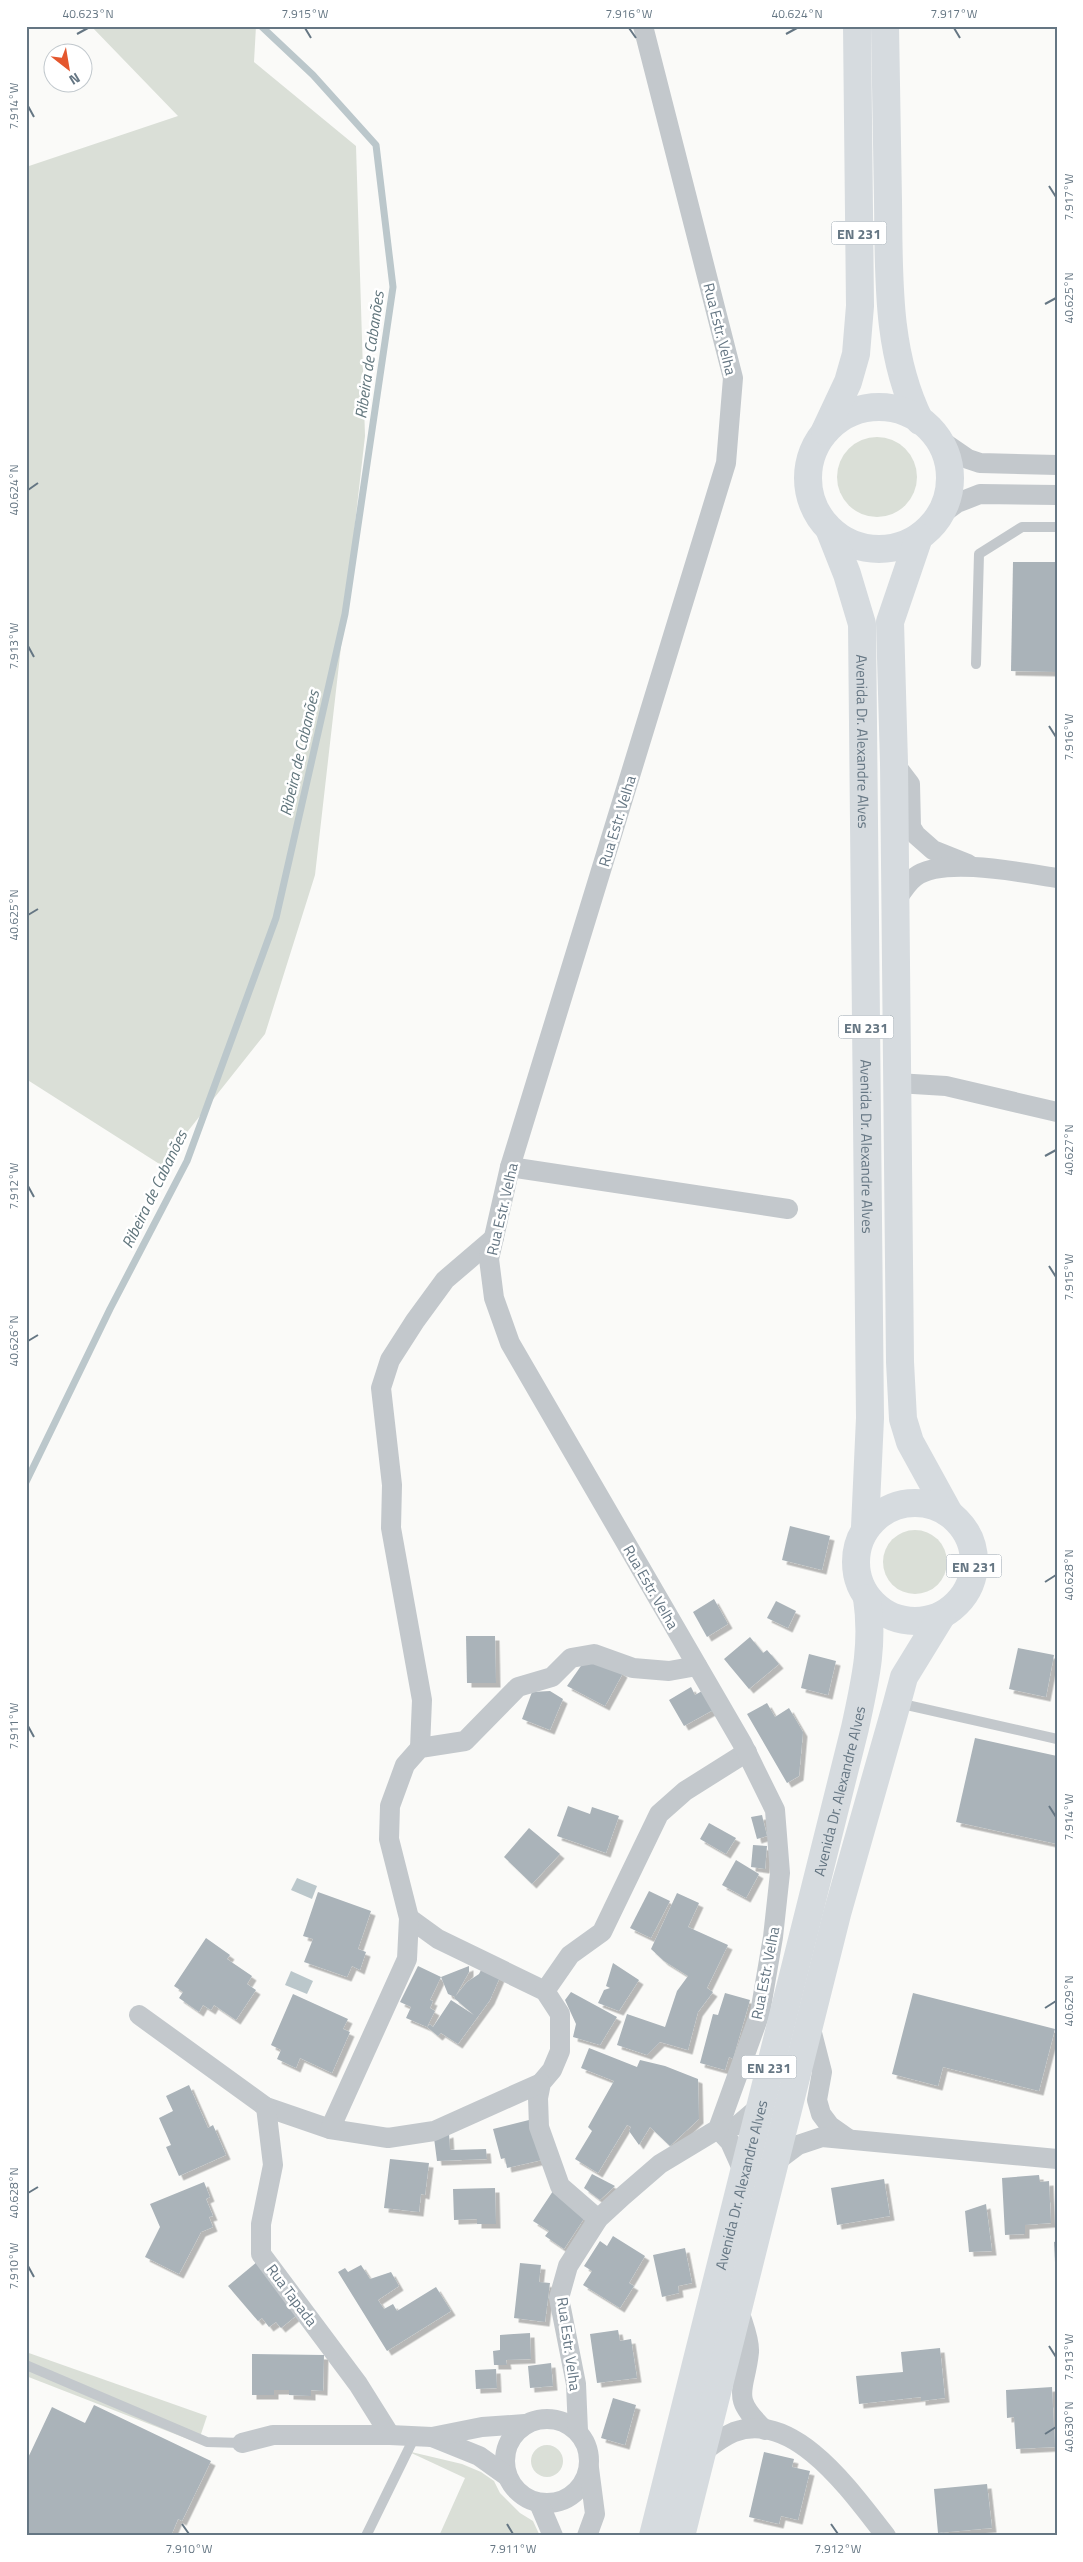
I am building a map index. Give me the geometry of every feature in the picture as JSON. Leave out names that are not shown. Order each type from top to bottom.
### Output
[{"type":"main road","name":"EN 231","points":[[857,26],[860,306],[856,354],[848,382],[813,452],[808,473],[809,494],[817,514],[830,531],[850,544],[873,549],[897,547],[919,537],[938,517],[947,498],[950,476],[946,456],[909,399],[900,368],[889,304],[885,26]]},
{"type":"main road","name":"EN 231","points":[[823,434],[839,419],[859,410],[880,407],[901,411],[928,429]]},
{"type":"main road","name":"Avenida Dr. Alexandre Alves","points":[[830,531],[847,574],[862,624],[870,1418],[865,1528]]},
{"type":"main road","name":"Avenida Dr. Alexandre Alves","points":[[919,537],[890,622],[896,901],[900,1362],[903,1419],[910,1442],[949,1513]]},
{"type":"main road","name":"EN 231","points":[[914,1502],[932,1504],[949,1513],[967,1533],[972,1545],[974,1565],[970,1585],[957,1604],[942,1615],[926,1620],[910,1621],[893,1618],[867,1598],[858,1581],[855,1563],[857,1544],[865,1528],[878,1514],[895,1505],[914,1502]]},
{"type":"main road","name":"Avenida Dr. Alexandre Alves","points":[[653,2536],[869,1664],[871,1626],[867,1598]]},
{"type":"main road","name":"Avenida Dr. Alexandre Alves","points":[[681,2536],[837,1914],[904,1677],[942,1615]]},
{"type":"street","name":"Rua Estr. Velha","points":[[578,2431],[576,2384],[559,2298],[568,2266],[598,2219],[660,2164],[718,2128],[760,2013],[774,1937],[780,1873],[775,1810],[747,1752],[510,1343],[494,1298],[489,1258],[510,1167],[726,463],[733,378],[643,26]]},
{"type":"street","points":[[928,429],[968,460],[980,463],[1057,465]]},
{"type":"street","points":[[938,517],[957,503],[980,494],[1057,495]]},
{"type":"street","points":[[894,763],[910,784],[911,827],[916,835],[934,850],[974,867]]},
{"type":"street","points":[[896,901],[914,878],[922,873],[933,870],[974,867],[1057,878]]},
{"type":"street","points":[[897,1083],[946,1086],[1057,1112]]},
{"type":"street","points":[[510,1167],[788,1209]]},
{"type":"street","points":[[330,2129],[407,1959],[410,1918],[389,1839],[390,1806],[405,1765],[420,1748],[422,1700],[391,1528],[392,1485],[381,1388],[390,1360],[445,1280],[494,1238]]},
{"type":"street","points":[[420,1748],[465,1741],[518,1687],[552,1677],[571,1658],[594,1654],[633,1668],[669,1670],[698,1666]]},
{"type":"street","points":[[545,1991],[570,1955],[602,1932],[659,1814],[685,1791],[747,1752]]},
{"type":"street","points":[[140,2015],[266,2107],[330,2129],[388,2138],[434,2131],[540,2083],[552,2070],[560,2051],[560,2014],[545,1991],[438,1939],[410,1918]]},
{"type":"street","points":[[809,2025],[822,2072],[817,2100],[820,2114],[830,2126],[847,2138]]},
{"type":"street","points":[[540,2083],[538,2098],[539,2127],[560,2186],[598,2219]]},
{"type":"street","name":"Rua Tapada","points":[[266,2107],[273,2165],[261,2224],[261,2254],[358,2384],[390,2435]]},
{"type":"street","points":[[718,2128],[738,2125],[759,2107]]},
{"type":"street","points":[[718,2128],[730,2142],[743,2171]]},
{"type":"street","points":[[774,2164],[798,2146],[822,2137],[1057,2160]]},
{"type":"street","points":[[738,2306],[749,2351],[740,2395],[752,2418],[765,2430],[806,2447],[823,2460],[886,2536]]},
{"type":"street","points":[[242,2443],[273,2435],[390,2435],[423,2437],[525,2424],[538,2419],[553,2418],[567,2423],[578,2431],[586,2442],[590,2455],[589,2468],[595,2514],[587,2536]]},
{"type":"street","points":[[525,2424],[514,2434],[506,2447],[504,2462],[507,2476],[515,2489],[527,2498],[539,2503],[559,2501],[577,2491],[585,2481],[589,2468]]},
{"type":"street","points":[[702,2453],[734,2432],[765,2430]]},
{"type":"street","points":[[423,2437],[479,2456],[507,2476]]},
{"type":"street","points":[[539,2503],[553,2536]]},
{"type":"lane","points":[[976,664],[979,554],[1022,526],[1057,527]]},
{"type":"lane","points":[[897,1703],[1057,1739]]},
{"type":"lane","points":[[26,2365],[207,2442],[242,2443]]},
{"type":"lane","points":[[366,2536],[423,2437]]},
{"type":"shaded area","points":[[91,26],[256,26],[254,62],[356,146],[365,436],[315,875],[265,1034],[161,1165],[26,1079],[26,167],[178,116]]},
{"type":"shaded area","points":[[877,437],[892,440],[905,449],[914,462],[917,477],[914,492],[905,505],[892,514],[877,517],[862,514],[849,505],[840,492],[837,477],[840,462],[849,449],[862,440]]},
{"type":"shaded area","points":[[915,1530],[927,1532],[938,1539],[945,1550],[947,1562],[945,1574],[938,1585],[927,1592],[915,1594],[903,1592],[892,1585],[885,1574],[883,1562],[885,1550],[892,1539],[903,1532]]},
{"type":"shaded area","points":[[297,1878],[317,1886],[312,1899],[291,1890]]},
{"type":"shaded area","points":[[291,1971],[313,1981],[307,1994],[285,1985]]},
{"type":"shaded area","points":[[26,2352],[207,2416],[198,2443],[26,2376]]},
{"type":"shaded area","points":[[547,2445],[553,2446],[558,2450],[562,2455],[562,2467],[558,2472],[553,2476],[547,2477],[541,2476],[536,2472],[532,2467],[531,2461],[532,2455],[536,2450],[541,2446]]},
{"type":"shaded area","points":[[407,2451],[462,2464],[481,2472],[494,2481],[500,2493],[520,2513],[533,2521],[540,2536],[439,2536],[465,2478]]},
{"type":"building","points":[[1013,562],[1057,562],[1057,672],[1011,671]]},
{"type":"building","points":[[790,1526],[830,1536],[822,1570],[782,1560]]},
{"type":"building","points":[[714,1599],[728,1624],[707,1637],[693,1612]]},
{"type":"building","points":[[776,1601],[796,1611],[788,1628],[767,1618]]},
{"type":"building","points":[[466,1636],[495,1636],[496,1683],[467,1683]]},
{"type":"building","points":[[750,1637],[763,1653],[767,1650],[779,1664],[749,1689],[724,1659]]},
{"type":"building","points":[[1018,1648],[1054,1655],[1046,1697],[1009,1689]]},
{"type":"building","points":[[809,1654],[836,1661],[828,1695],[801,1688]]},
{"type":"building","points":[[597,1655],[623,1673],[605,1706],[567,1686],[583,1663]]},
{"type":"building","points":[[691,1687],[695,1695],[702,1691],[713,1710],[684,1726],[669,1700]]},
{"type":"building","points":[[550,1691],[563,1699],[550,1730],[522,1719],[532,1692]]},
{"type":"building","points":[[767,1703],[775,1717],[789,1708],[803,1732],[799,1776],[787,1783],[747,1714]]},
{"type":"building","points":[[975,1738],[1057,1756],[1057,1844],[956,1822]]},
{"type":"building","points":[[568,1806],[590,1814],[592,1807],[619,1816],[606,1853],[557,1836]]},
{"type":"building","points":[[762,1815],[767,1836],[757,1839],[751,1817]]},
{"type":"building","points":[[709,1823],[736,1838],[726,1854],[700,1839]]},
{"type":"building","points":[[529,1828],[560,1854],[532,1884],[504,1857]]},
{"type":"building","points":[[753,1845],[767,1846],[765,1869],[751,1867]]},
{"type":"building","points":[[736,1860],[759,1874],[746,1898],[722,1885]]},
{"type":"building","points":[[649,1891],[670,1901],[651,1938],[630,1928]]},
{"type":"building","points":[[318,1892],[371,1911],[358,1949],[366,1952],[360,1970],[352,1966],[347,1977],[304,1962],[313,1939],[303,1936]]},
{"type":"building","points":[[677,1893],[699,1903],[688,1927],[728,1945],[707,1988],[713,1992],[698,2012],[688,2050],[660,2042],[647,2055],[617,2045],[627,2014],[665,2027],[677,1991],[688,1976],[664,1961],[651,1949]]},
{"type":"building","points":[[206,1938],[230,1955],[227,1959],[252,1976],[247,1984],[256,1990],[236,2020],[214,2005],[211,2010],[203,2005],[199,2012],[179,1998],[183,1992],[174,1986]]},
{"type":"building","points":[[613,1963],[639,1980],[619,2011],[598,2003],[604,1990],[610,1988],[606,1986]]},
{"type":"building","points":[[418,1966],[441,1977],[430,2000],[433,2001],[430,2008],[435,2011],[427,2027],[406,2018],[411,2007],[400,2002]]},
{"type":"building","points":[[469,1966],[469,1972],[455,1996],[467,1982],[479,1974],[482,1968],[500,1977],[490,2000],[458,2044],[441,2033],[438,2036],[427,2027],[430,2024],[433,2027],[451,2000],[474,2015],[455,1997],[448,1994],[441,1977]]},
{"type":"building","points":[[571,1992],[617,2017],[600,2045],[573,2037],[576,2024],[565,2000]]},
{"type":"building","points":[[725,1993],[750,2000],[733,2059],[729,2057],[725,2070],[700,2063],[713,2014],[718,2015]]},
{"type":"building","points":[[913,1993],[1055,2029],[1039,2091],[943,2067],[938,2086],[892,2074]]},
{"type":"building","points":[[293,1994],[348,2019],[343,2029],[350,2032],[332,2073],[300,2058],[296,2068],[277,2059],[281,2050],[271,2045]]},
{"type":"building","points":[[589,2048],[637,2067],[640,2060],[665,2066],[698,2079],[699,2119],[670,2146],[650,2127],[639,2145],[629,2131],[631,2127],[627,2125],[598,2173],[575,2159],[592,2131],[588,2127],[614,2081],[581,2068]]},
{"type":"building","points":[[189,2085],[208,2128],[213,2125],[226,2155],[179,2176],[166,2147],[171,2145],[159,2118],[173,2111],[166,2096]]},
{"type":"building","points":[[533,2119],[542,2160],[507,2168],[505,2158],[501,2159],[493,2129]]},
{"type":"building","points":[[449,2133],[450,2150],[486,2149],[487,2159],[437,2161],[434,2138]]},
{"type":"building","points":[[390,2159],[429,2163],[425,2195],[421,2194],[419,2212],[384,2208]]},
{"type":"building","points":[[592,2174],[615,2186],[600,2200],[584,2188]]},
{"type":"building","points":[[1039,2175],[1040,2182],[1049,2181],[1051,2223],[1025,2225],[1025,2234],[1005,2235],[1002,2178]]},
{"type":"building","points":[[884,2179],[890,2216],[837,2225],[831,2188]]},
{"type":"building","points":[[204,2182],[210,2197],[206,2199],[213,2216],[209,2217],[213,2227],[201,2232],[179,2274],[145,2257],[160,2227],[150,2204]]},
{"type":"building","points":[[495,2188],[496,2224],[477,2224],[477,2219],[454,2220],[453,2189]]},
{"type":"building","points":[[555,2188],[589,2211],[564,2249],[545,2236],[549,2231],[533,2221]]},
{"type":"building","points":[[986,2204],[992,2251],[969,2252],[965,2211]]},
{"type":"building","points":[[613,2236],[645,2256],[629,2283],[634,2286],[620,2308],[583,2285],[592,2271],[584,2266],[600,2241],[607,2246]]},
{"type":"building","points":[[1057,2241],[1057,2262],[1055,2262],[1054,2242]]},
{"type":"building","points":[[685,2248],[692,2283],[678,2286],[679,2293],[662,2297],[653,2255]]},
{"type":"building","points":[[258,2261],[297,2315],[281,2328],[276,2322],[269,2327],[262,2318],[258,2321],[228,2286]]},
{"type":"building","points":[[520,2263],[541,2265],[539,2282],[550,2283],[545,2322],[514,2318]]},
{"type":"building","points":[[361,2265],[370,2279],[391,2272],[399,2286],[378,2300],[384,2309],[393,2304],[397,2311],[436,2287],[451,2311],[387,2351],[338,2272],[345,2268],[348,2272]]},
{"type":"building","points":[[618,2330],[620,2341],[631,2339],[637,2378],[597,2383],[590,2334]]},
{"type":"building","points":[[530,2333],[531,2359],[506,2360],[507,2365],[494,2365],[493,2351],[500,2350],[500,2335]]},
{"type":"building","points":[[940,2348],[945,2398],[921,2401],[921,2397],[859,2404],[856,2376],[903,2372],[901,2352]]},
{"type":"building","points":[[252,2354],[324,2355],[323,2391],[311,2390],[311,2396],[289,2395],[289,2390],[274,2390],[274,2395],[252,2395]]},
{"type":"building","points":[[551,2363],[553,2386],[530,2388],[528,2366]]},
{"type":"building","points":[[496,2369],[497,2388],[476,2389],[475,2370]]},
{"type":"building","points":[[1052,2387],[1055,2447],[1016,2449],[1014,2417],[1007,2418],[1006,2390]]},
{"type":"building","points":[[613,2398],[636,2405],[625,2445],[601,2438]]},
{"type":"building","points":[[94,2405],[211,2461],[182,2521],[178,2519],[171,2536],[26,2536],[26,2462],[52,2407],[85,2423]]},
{"type":"building","points":[[764,2452],[794,2459],[792,2467],[810,2471],[798,2520],[781,2516],[779,2524],[749,2517]]},
{"type":"building","points":[[987,2484],[992,2528],[938,2533],[934,2489]]},
{"type":"waterway","name":"Ribeira de Cabanões","points":[[26,1482],[110,1309],[187,1161],[276,918],[345,614],[393,287],[376,145],[313,75],[261,26]]}]
